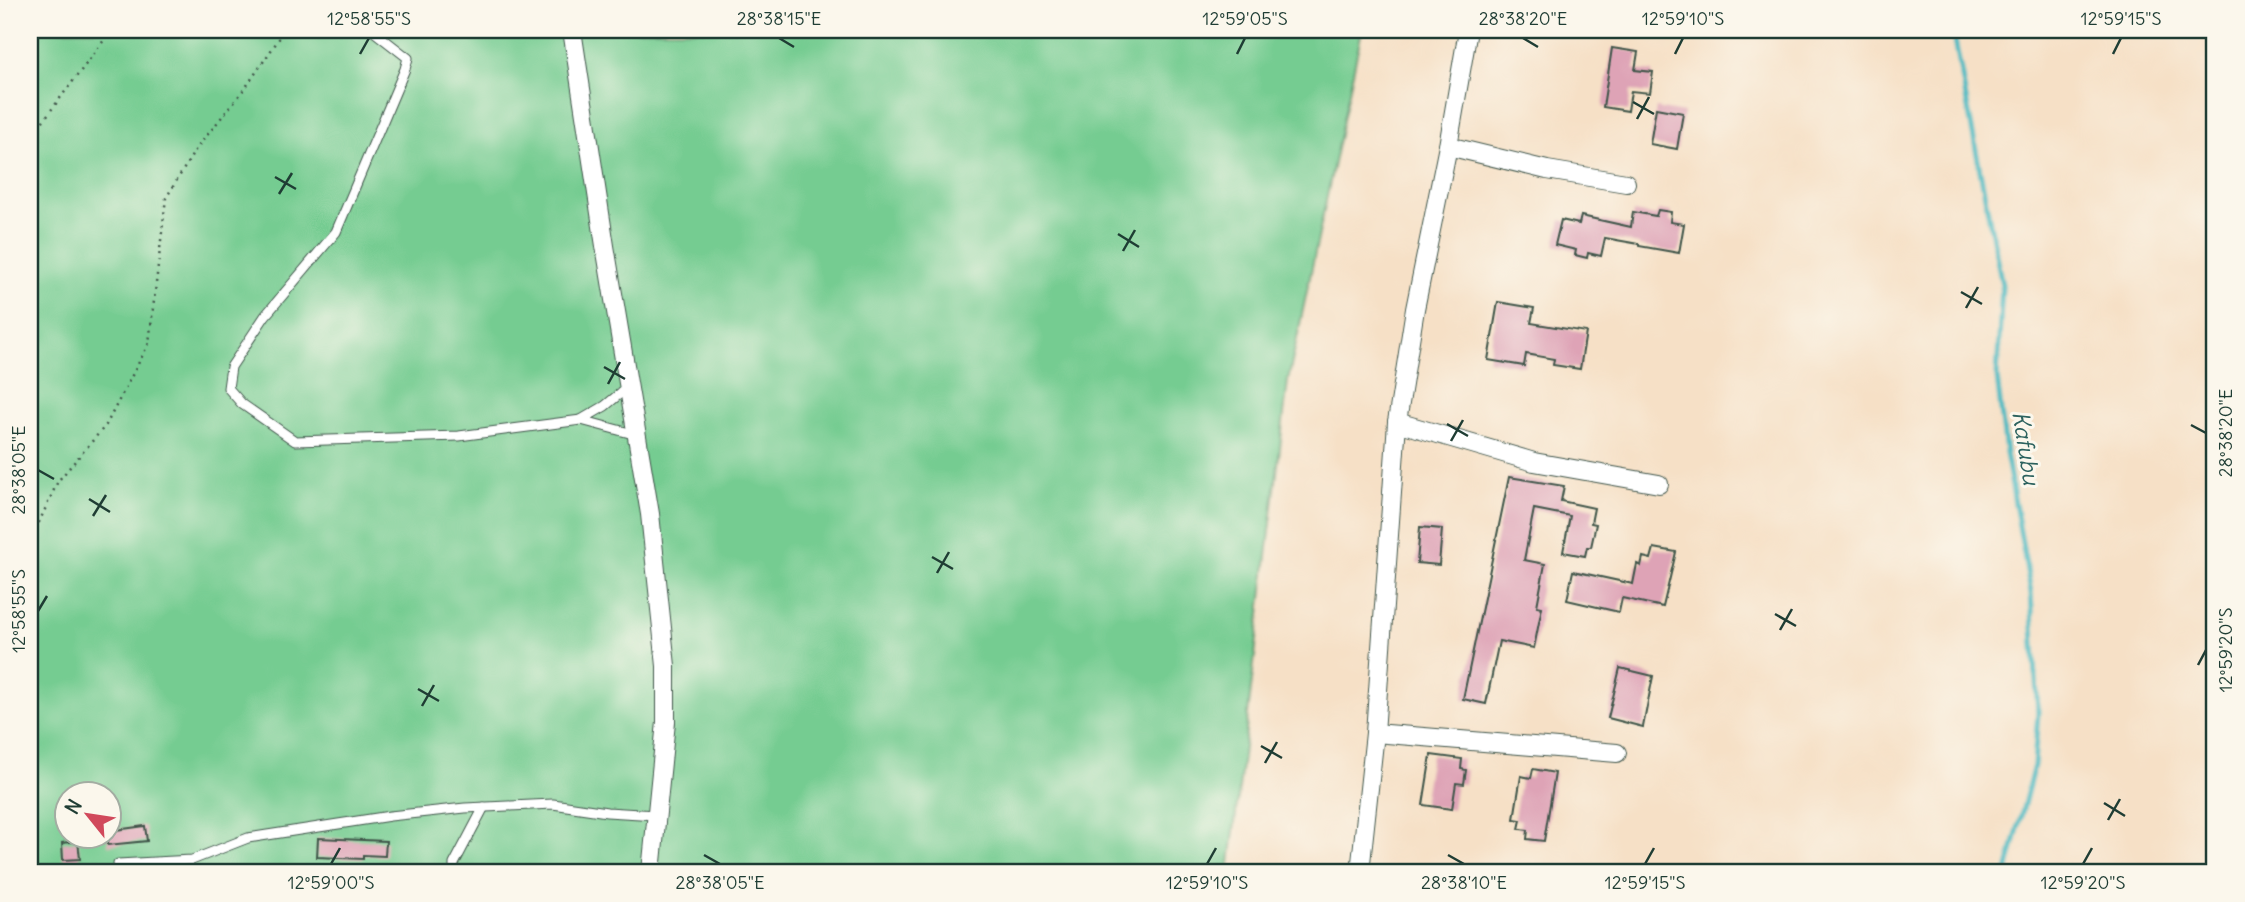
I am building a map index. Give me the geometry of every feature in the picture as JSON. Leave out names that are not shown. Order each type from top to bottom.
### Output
[{"type":"street","points":[[572,30],[650,514],[666,666],[666,722],[651,872]]},
{"type":"street","points":[[1360,872],[1375,733],[1397,422],[1415,309],[1468,30]]},
{"type":"street","points":[[1448,146],[1547,170],[1626,183]]},
{"type":"street","points":[[1397,422],[1521,459],[1659,484]]},
{"type":"street","points":[[1375,733],[1618,753]]},
{"type":"lane","points":[[372,30],[408,58],[405,69],[336,232],[265,316],[231,367],[228,388],[242,404],[295,441],[458,436],[582,420],[637,435]]},
{"type":"lane","points":[[582,420],[606,406],[629,386]]},
{"type":"lane","points":[[118,864],[192,860],[248,838],[390,817],[484,807],[553,804],[607,812],[656,815]]},
{"type":"lane","points":[[454,872],[454,864],[484,807]]},
{"type":"path","points":[[30,542],[58,481],[106,425],[149,343],[166,198],[196,149],[246,87],[285,30]]},
{"type":"path","points":[[30,138],[111,31]]},
{"type":"green space","points":[[30,30],[1362,30],[1288,381],[1229,872],[30,872]]},
{"type":"building","points":[[1612,48],[1638,52],[1635,70],[1653,72],[1650,93],[1631,91],[1628,111],[1603,107]]},
{"type":"building","points":[[1656,108],[1683,113],[1677,149],[1650,144]]},
{"type":"building","points":[[1658,210],[1671,212],[1670,222],[1684,224],[1679,253],[1605,238],[1601,256],[1588,253],[1587,258],[1575,255],[1576,250],[1555,245],[1561,220],[1579,224],[1581,216],[1631,227],[1633,212],[1656,216]]},
{"type":"building","points":[[1498,302],[1534,308],[1531,323],[1586,332],[1580,369],[1553,365],[1554,359],[1526,354],[1524,366],[1488,360]]},
{"type":"building","points":[[1509,477],[1564,486],[1561,501],[1594,508],[1591,523],[1596,524],[1591,547],[1587,547],[1585,556],[1563,552],[1570,516],[1534,509],[1524,560],[1545,564],[1537,606],[1542,607],[1534,648],[1499,641],[1486,704],[1463,699]]},
{"type":"building","points":[[1420,527],[1442,529],[1439,565],[1417,563]]},
{"type":"building","points":[[1654,548],[1676,552],[1663,607],[1622,598],[1619,612],[1567,600],[1573,571],[1633,584],[1637,564],[1641,566],[1643,557],[1651,559]]},
{"type":"building","points":[[1620,668],[1653,676],[1643,727],[1608,718]]},
{"type":"building","points":[[1431,755],[1462,759],[1461,769],[1466,770],[1464,784],[1456,783],[1452,809],[1423,805]]},
{"type":"building","points":[[1533,769],[1555,773],[1544,841],[1527,839],[1528,830],[1519,829],[1521,820],[1514,819],[1521,776],[1531,778]]},
{"type":"building","points":[[145,826],[147,841],[122,844],[122,829]]},
{"type":"building","points":[[318,838],[386,841],[385,856],[363,855],[363,859],[317,857]]},
{"type":"building","points":[[62,850],[79,850],[80,859],[63,860]]},
{"type":"waterway","name":"Kafubu","points":[[1953,30],[2002,285],[1997,377],[2006,453],[2031,593],[2038,713],[2034,765],[2007,872]]}]
